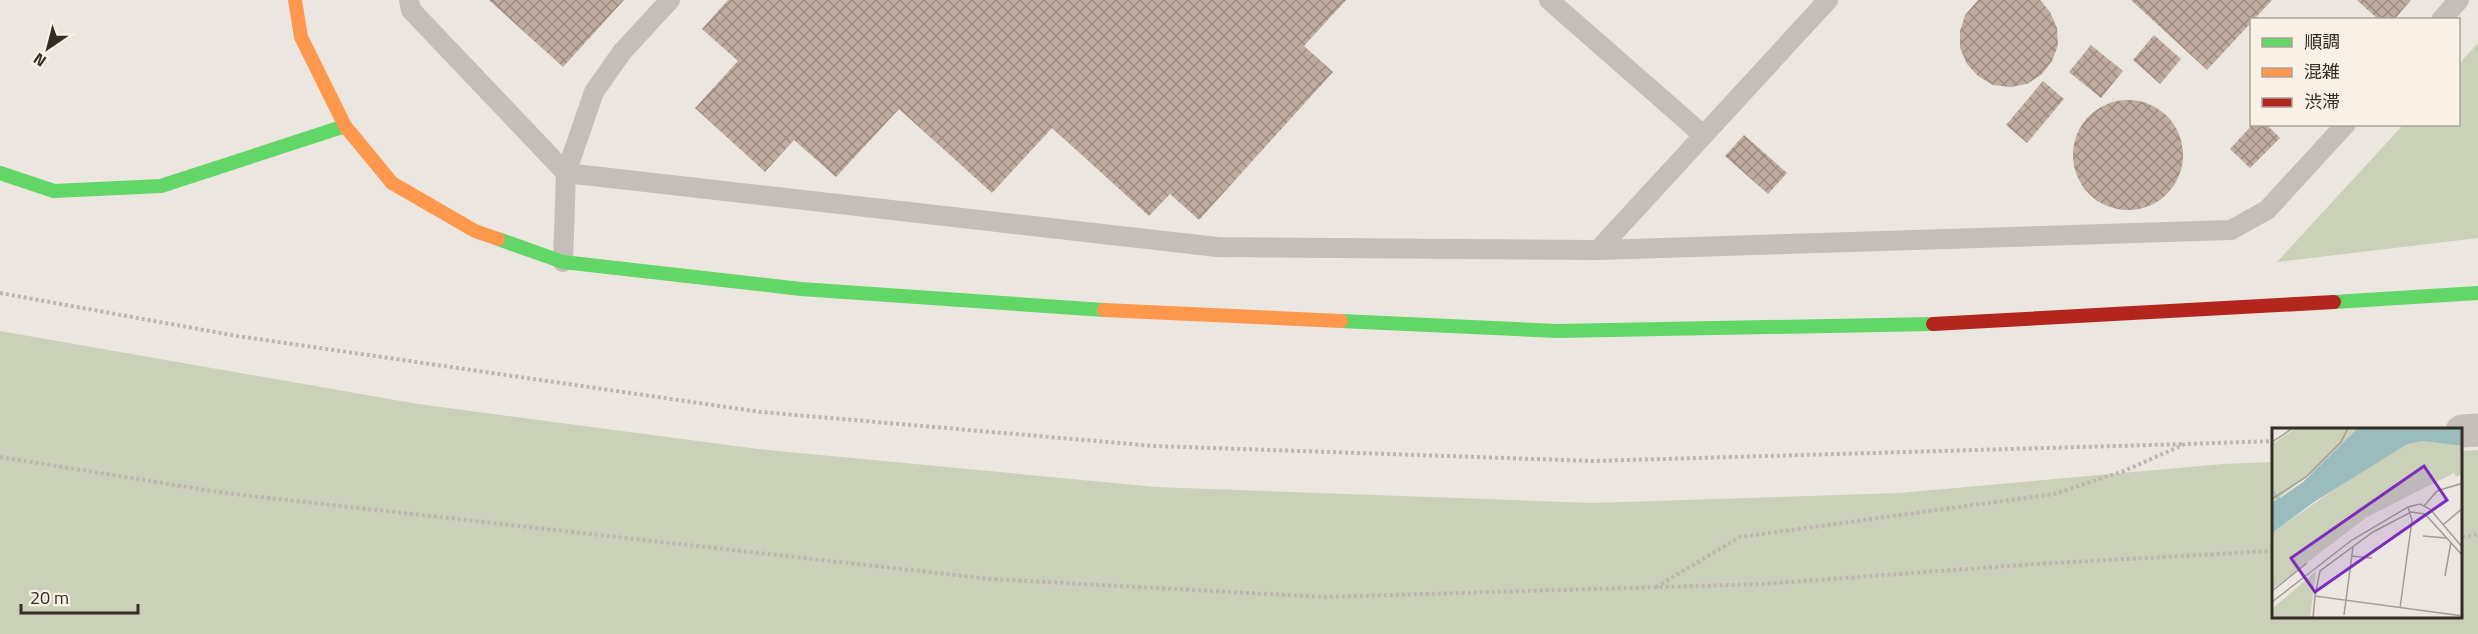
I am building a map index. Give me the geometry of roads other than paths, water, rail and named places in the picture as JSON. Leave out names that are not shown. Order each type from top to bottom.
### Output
[{"type":"street","points":[[295,0],[301,37],[345,126],[392,183],[475,231],[563,262],[836,291],[1152,313],[1557,331],[1973,323],[2478,293]]},
{"type":"street","points":[[0,173],[54,190],[161,186],[345,126]]},
{"type":"street","points":[[2463,431],[2478,430]]},
{"type":"lane","points":[[409,0],[411,10],[566,173],[1217,248],[1598,250],[2230,230],[2267,210],[2344,126]]},
{"type":"lane","points":[[563,262],[566,173],[594,92],[622,52],[670,0]]},
{"type":"lane","points":[[1549,0],[1704,135]]},
{"type":"lane","points":[[1598,250],[1828,0]]},
{"type":"lane","points":[[2443,18],[2459,0]]}]
